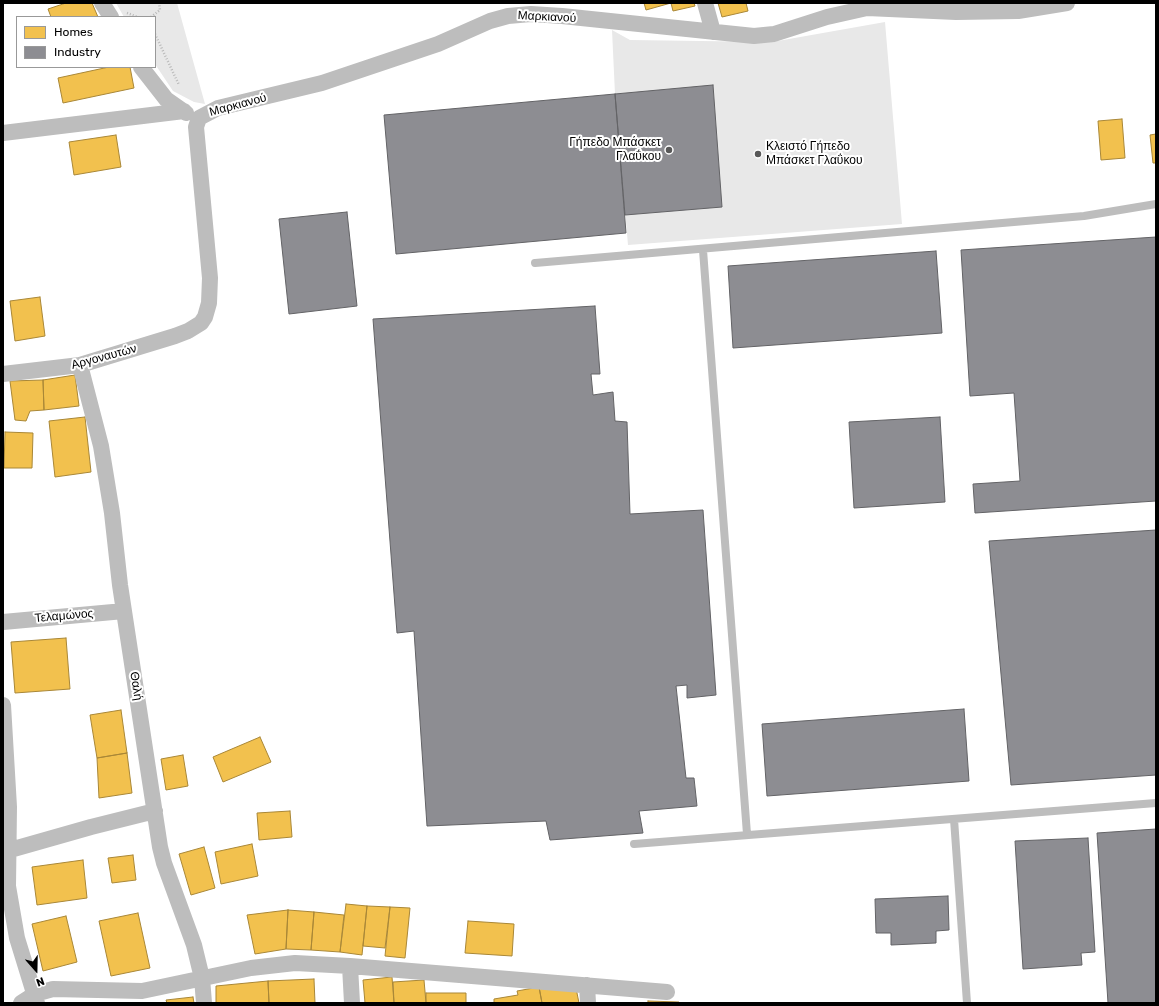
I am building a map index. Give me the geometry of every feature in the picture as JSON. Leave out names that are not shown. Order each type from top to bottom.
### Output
[{"type":"street","points":[[102,3],[117,16]]},
{"type":"street","points":[[705,3],[712,32]]},
{"type":"street","name":"Μαρκιανού","points":[[201,323],[205,317],[208,304],[210,278],[197,148],[197,121],[203,114],[218,108],[322,83],[438,44],[522,8],[754,36],[774,34],[827,17],[867,8],[956,12],[1067,3]]},
{"type":"street","points":[[142,68],[166,99],[197,121]]},
{"type":"street","points":[[3,134],[184,111]]},
{"type":"street","name":"Αργοναυτών","points":[[3,374],[80,365],[175,336],[201,323]]},
{"type":"street","name":"Θαλή","points":[[80,365],[101,446],[112,513],[124,610],[162,855],[194,945],[202,978],[204,1003]]},
{"type":"street","name":"Τελαμώνος","points":[[3,622],[124,610]]},
{"type":"street","points":[[3,705],[9,807],[5,851],[8,886],[12,916],[31,1000],[53,989],[66,988],[142,991],[279,964],[350,966],[667,992]]},
{"type":"street","points":[[5,851],[154,811]]},
{"type":"street","points":[[350,966],[352,1003]]},
{"type":"street","points":[[587,985],[588,1003]]},
{"type":"lane","points":[[535,263],[704,250],[1084,216],[1156,204]]},
{"type":"lane","points":[[704,250],[747,834]]},
{"type":"lane","points":[[634,844],[1156,803]]},
{"type":"lane","points":[[954,819],[967,1003]]},
{"type":"path","points":[[152,16],[160,10],[159,3]]},
{"type":"path","points":[[117,16],[127,13],[135,16]]},
{"type":"path","points":[[156,36],[182,91]]},
{"type":"shaded area","points":[[116,3],[177,3],[205,104],[194,102],[173,91],[156,66],[156,16],[123,16]]},
{"type":"shaded area","name":"Κλειστό Γήπεδο Μπάσκετ Γλαΰκου","points":[[885,22],[902,224],[628,245],[615,94],[612,30],[630,40],[772,42]]},
{"type":"building: Homes","points":[[66,3],[92,3],[98,16],[51,16],[48,9]]},
{"type":"building: Homes","points":[[644,3],[671,3],[646,10]]},
{"type":"building: Homes","points":[[671,3],[694,3],[695,6],[673,11]]},
{"type":"building: Homes","points":[[718,3],[746,3],[748,11],[722,17]]},
{"type":"building: Homes","points":[[104,68],[130,68],[134,88],[63,103],[58,78]]},
{"type":"building: Homes","points":[[1122,119],[1125,158],[1101,160],[1098,121]]},
{"type":"building: Homes","points":[[1156,134],[1156,163],[1153,163],[1150,135]]},
{"type":"building: Homes","points":[[116,135],[121,167],[74,175],[69,142]]},
{"type":"building: Homes","points":[[40,297],[45,336],[15,341],[10,301]]},
{"type":"building: Homes","points":[[75,375],[79,406],[44,410],[43,380]]},
{"type":"building: Homes","points":[[43,380],[44,410],[30,411],[26,421],[15,420],[10,381]]},
{"type":"building: Homes","points":[[85,417],[91,472],[55,477],[49,421]]},
{"type":"building: Homes","points":[[5,432],[33,433],[32,468],[4,468]]},
{"type":"building: Homes","points":[[66,638],[70,689],[15,693],[11,642]]},
{"type":"building: Homes","points":[[121,710],[127,753],[97,758],[90,715]]},
{"type":"building: Homes","points":[[260,737],[271,762],[223,782],[213,757]]},
{"type":"building: Homes","points":[[127,753],[132,793],[99,798],[97,758]]},
{"type":"building: Homes","points":[[183,755],[188,786],[166,790],[161,759]]},
{"type":"building: Homes","points":[[290,811],[292,837],[259,840],[257,813]]},
{"type":"building: Homes","points":[[252,844],[258,876],[221,884],[215,852]]},
{"type":"building: Homes","points":[[204,847],[215,888],[191,895],[179,854]]},
{"type":"building: Homes","points":[[133,855],[136,880],[112,883],[108,858]]},
{"type":"building: Homes","points":[[83,860],[87,898],[37,905],[32,867]]},
{"type":"building: Homes","points":[[346,904],[367,906],[362,955],[340,952]]},
{"type":"building: Homes","points":[[367,906],[390,907],[385,948],[363,946]]},
{"type":"building: Homes","points":[[390,907],[410,908],[405,958],[385,956]]},
{"type":"building: Homes","points":[[288,910],[314,912],[311,950],[286,949]]},
{"type":"building: Homes","points":[[288,910],[286,949],[255,954],[247,915]]},
{"type":"building: Homes","points":[[314,912],[344,915],[340,952],[311,950]]},
{"type":"building: Homes","points":[[138,913],[150,968],[111,976],[99,921]]},
{"type":"building: Homes","points":[[66,916],[77,962],[43,971],[32,924]]},
{"type":"building: Homes","points":[[468,921],[514,924],[512,956],[465,953]]},
{"type":"building: Homes","points":[[392,977],[394,1003],[365,1003],[363,980]]},
{"type":"building: Homes","points":[[314,979],[315,1003],[269,1003],[268,981]]},
{"type":"building: Homes","points":[[424,980],[426,1003],[394,1003],[393,982]]},
{"type":"building: Homes","points":[[268,981],[269,1003],[216,1003],[216,986]]},
{"type":"building: Homes","points":[[539,987],[576,988],[579,1003],[542,1003]]},
{"type":"building: Homes","points":[[539,987],[542,1003],[494,1003],[494,999],[518,995],[517,991]]},
{"type":"building: Homes","points":[[426,993],[466,993],[466,1003],[426,1003]]},
{"type":"building: Homes","points":[[193,997],[194,1003],[167,1003],[166,1000]]},
{"type":"building: Homes","points":[[648,1001],[679,1002],[679,1003],[648,1003]]},
{"type":"building: Industry","name":"Γήπεδο Μπάσκετ Γλαΰκου","points":[[713,85],[722,207],[625,215],[615,94]]},
{"type":"building: Industry","points":[[615,94],[626,233],[396,254],[384,115]]},
{"type":"building: Industry","points":[[347,212],[357,306],[289,314],[279,219]]},
{"type":"building: Industry","points":[[1156,237],[1156,501],[975,513],[973,484],[1020,481],[1014,393],[970,396],[961,250]]},
{"type":"building: Industry","points":[[936,251],[942,333],[733,348],[728,266]]},
{"type":"building: Industry","points":[[595,306],[600,374],[591,374],[593,395],[613,392],[615,421],[627,422],[630,514],[703,510],[716,695],[687,698],[687,685],[676,686],[686,778],[694,778],[697,806],[639,811],[643,833],[550,840],[546,821],[427,826],[414,631],[397,633],[373,319]]},
{"type":"building: Industry","points":[[940,417],[945,502],[854,508],[849,422]]},
{"type":"building: Industry","points":[[1156,530],[1156,775],[1011,785],[989,541]]},
{"type":"building: Industry","points":[[964,709],[969,781],[767,796],[762,724]]},
{"type":"building: Industry","points":[[1156,829],[1156,1003],[1108,1003],[1097,833]]},
{"type":"building: Industry","points":[[1088,838],[1095,952],[1081,953],[1082,965],[1023,969],[1015,841]]},
{"type":"building: Industry","points":[[948,896],[949,930],[936,931],[936,943],[891,945],[891,933],[876,933],[875,899]]},
{"type":"place","name":"Γήπεδο Μπάσκετ Γλαΰκου","points":[[669,150]]},
{"type":"place","name":"Κλειστό Γήπεδο Μπάσκετ Γλαΰκου","points":[[758,154]]}]
